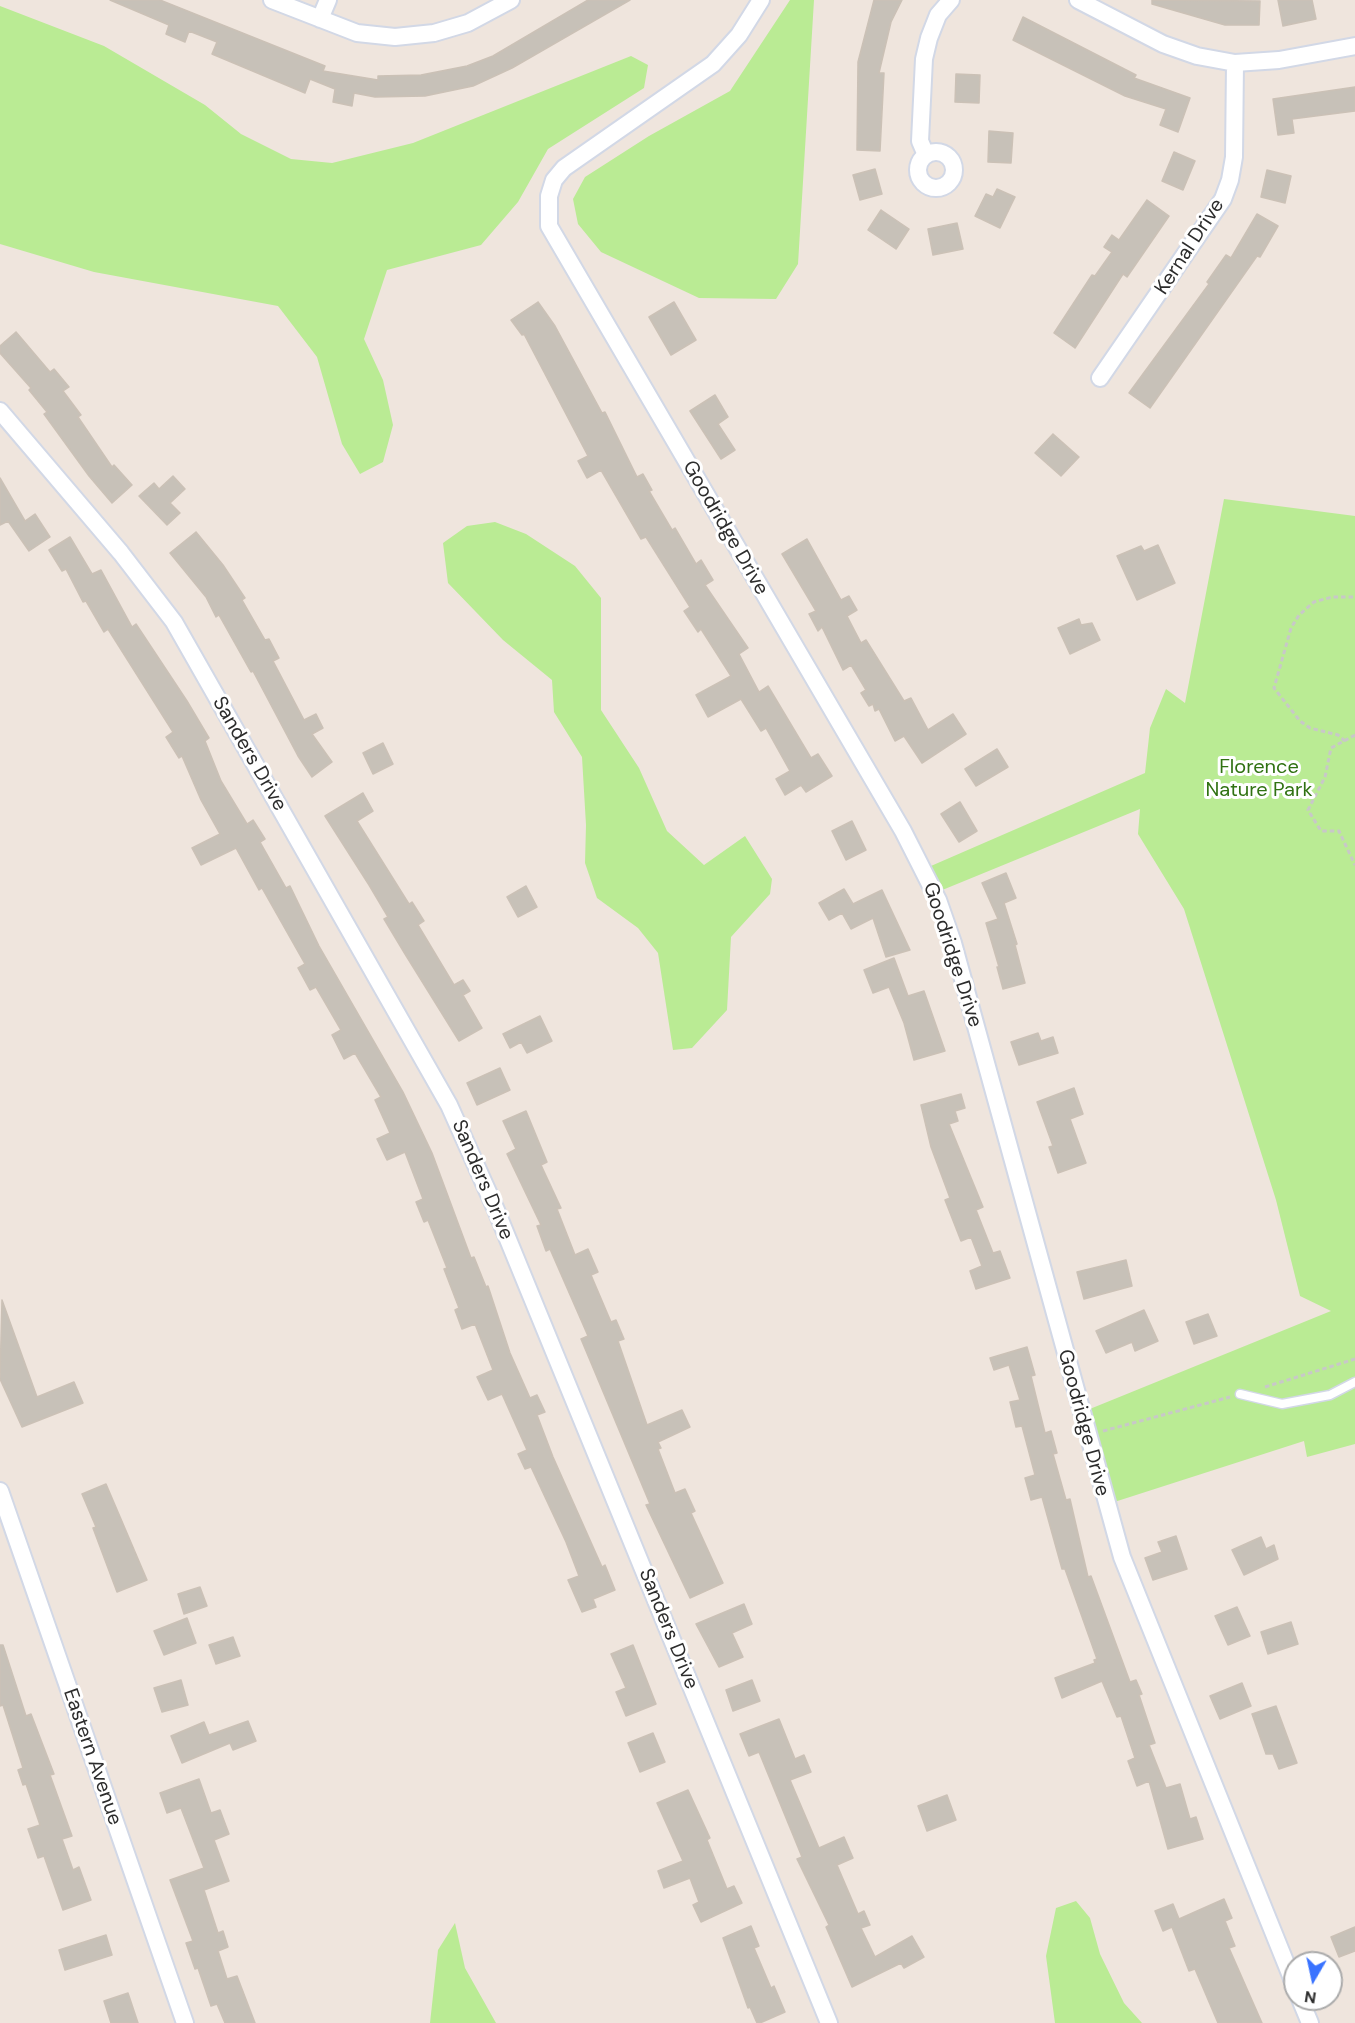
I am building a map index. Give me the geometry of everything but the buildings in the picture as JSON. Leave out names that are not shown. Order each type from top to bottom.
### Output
[{"type":"street","points":[[272,0],[357,33],[405,36],[434,33],[468,23],[511,0]]},
{"type":"street","points":[[320,19],[328,0]]},
{"type":"street","name":"Goodridge Drive","points":[[761,0],[739,35],[713,64],[564,168],[554,180],[549,196],[549,226],[924,869],[953,944],[1086,1436],[1126,1568],[1283,1956]]},
{"type":"street","points":[[926,155],[920,141],[924,59],[938,15],[951,0]]},
{"type":"street","points":[[1078,0],[1163,44],[1197,56],[1235,63],[1279,60],[1355,46]]},
{"type":"street","name":"Kernal Drive","points":[[1100,378],[1223,199],[1230,180],[1234,157],[1235,63]]},
{"type":"street","name":"Sanders Drive","points":[[0,411],[121,553],[174,622],[449,1105],[500,1221],[829,2023]]},
{"type":"street","name":"Eastern Avenue","points":[[0,1491],[184,2023]]},
{"type":"lane","points":[[1240,1394],[1282,1404],[1330,1395],[1355,1382]]},
{"type":"path","points":[[1345,741],[1338,735],[1310,728],[1300,722],[1274,688],[1291,628],[1299,615],[1314,602],[1332,597],[1355,597]]},
{"type":"path","points":[[1355,735],[1331,748],[1326,777],[1308,810],[1321,831],[1339,831],[1355,865]]},
{"type":"path","points":[[1086,1436],[1240,1394],[1355,1359]]},
{"type":"green space","points":[[790,0],[814,0],[798,264],[776,299],[699,298],[601,252],[578,224],[573,199],[585,177],[649,136],[730,91]]},
{"type":"green space","points":[[0,6],[104,46],[205,105],[241,134],[291,159],[332,163],[413,143],[631,56],[648,65],[644,88],[548,149],[518,202],[481,245],[387,270],[364,339],[383,380],[393,425],[383,462],[360,474],[342,444],[317,357],[278,306],[94,272],[0,244]]},
{"type":"green space","name":"Florence Nature Park","points":[[1224,499],[1355,516],[1355,1444],[1307,1457],[1304,1441],[1105,1505],[1080,1413],[1331,1311],[1300,1296],[1276,1200],[1184,909],[1138,834],[1140,809],[935,893],[924,869],[1145,773],[1150,728],[1166,689],[1185,703]]},
{"type":"green space","points":[[495,522],[526,534],[575,566],[601,598],[601,710],[639,768],[667,831],[704,865],[745,836],[772,879],[770,894],[731,937],[727,1010],[692,1048],[673,1050],[658,953],[638,928],[597,898],[585,863],[586,825],[582,757],[554,712],[552,680],[503,640],[448,583],[443,543],[467,526]]},
{"type":"green space","points":[[1076,1901],[1090,1918],[1100,1954],[1124,2003],[1142,2023],[1055,2023],[1046,1956],[1056,1908]]},
{"type":"green space","points":[[455,1923],[465,1968],[496,2023],[430,2023],[438,1950]]}]
